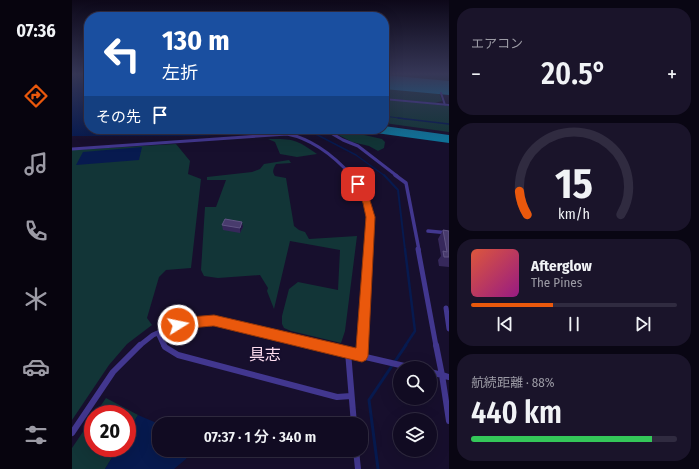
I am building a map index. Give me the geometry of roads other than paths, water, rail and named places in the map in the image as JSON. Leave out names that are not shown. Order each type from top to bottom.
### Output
[{"type":"lane","points":[[442,96],[445,105]]},
{"type":"lane","points":[[389,99],[449,105]]},
{"type":"lane","points":[[72,149],[287,134],[303,138],[329,155],[342,166],[358,184],[367,203],[370,217],[362,356]]},
{"type":"lane","points":[[333,134],[358,146],[406,182],[442,375],[449,421]]},
{"type":"lane","points":[[428,231],[449,233]]},
{"type":"lane","points":[[435,232],[436,238]]},
{"type":"lane","points":[[446,308],[449,329]]},
{"type":"lane","points":[[72,433],[110,376],[132,351],[167,328],[190,322],[214,320],[393,363]]},
{"type":"lane","points":[[158,333],[165,347],[178,355],[337,397],[351,396]]},
{"type":"lane","points":[[348,352],[353,417]]},
{"type":"lane","points":[[437,374],[449,377]]},
{"type":"lane","points":[[357,457],[358,469]]},
{"type":"water","points":[[72,96],[84,96],[84,134],[238,134],[197,136],[72,136]]},
{"type":"water","points":[[142,147],[139,160],[76,165],[83,152]]},
{"type":"water","points":[[138,415],[152,421],[152,457],[187,457],[186,459],[174,469],[105,469],[112,457],[136,457],[136,418]]},
{"type":"waterway","points":[[389,117],[403,119]]},
{"type":"waterway","points":[[398,118],[403,119]]},
{"type":"waterway","points":[[403,119],[449,124]]},
{"type":"waterway","points":[[316,134],[356,155],[385,176]]},
{"type":"waterway","points":[[385,176],[398,190],[405,250]]},
{"type":"waterway","points":[[405,249],[415,331],[405,346]]},
{"type":"waterway","points":[[378,469],[369,400],[406,345]]},
{"type":"district","name":"具志","points":[[265,354]]}]
